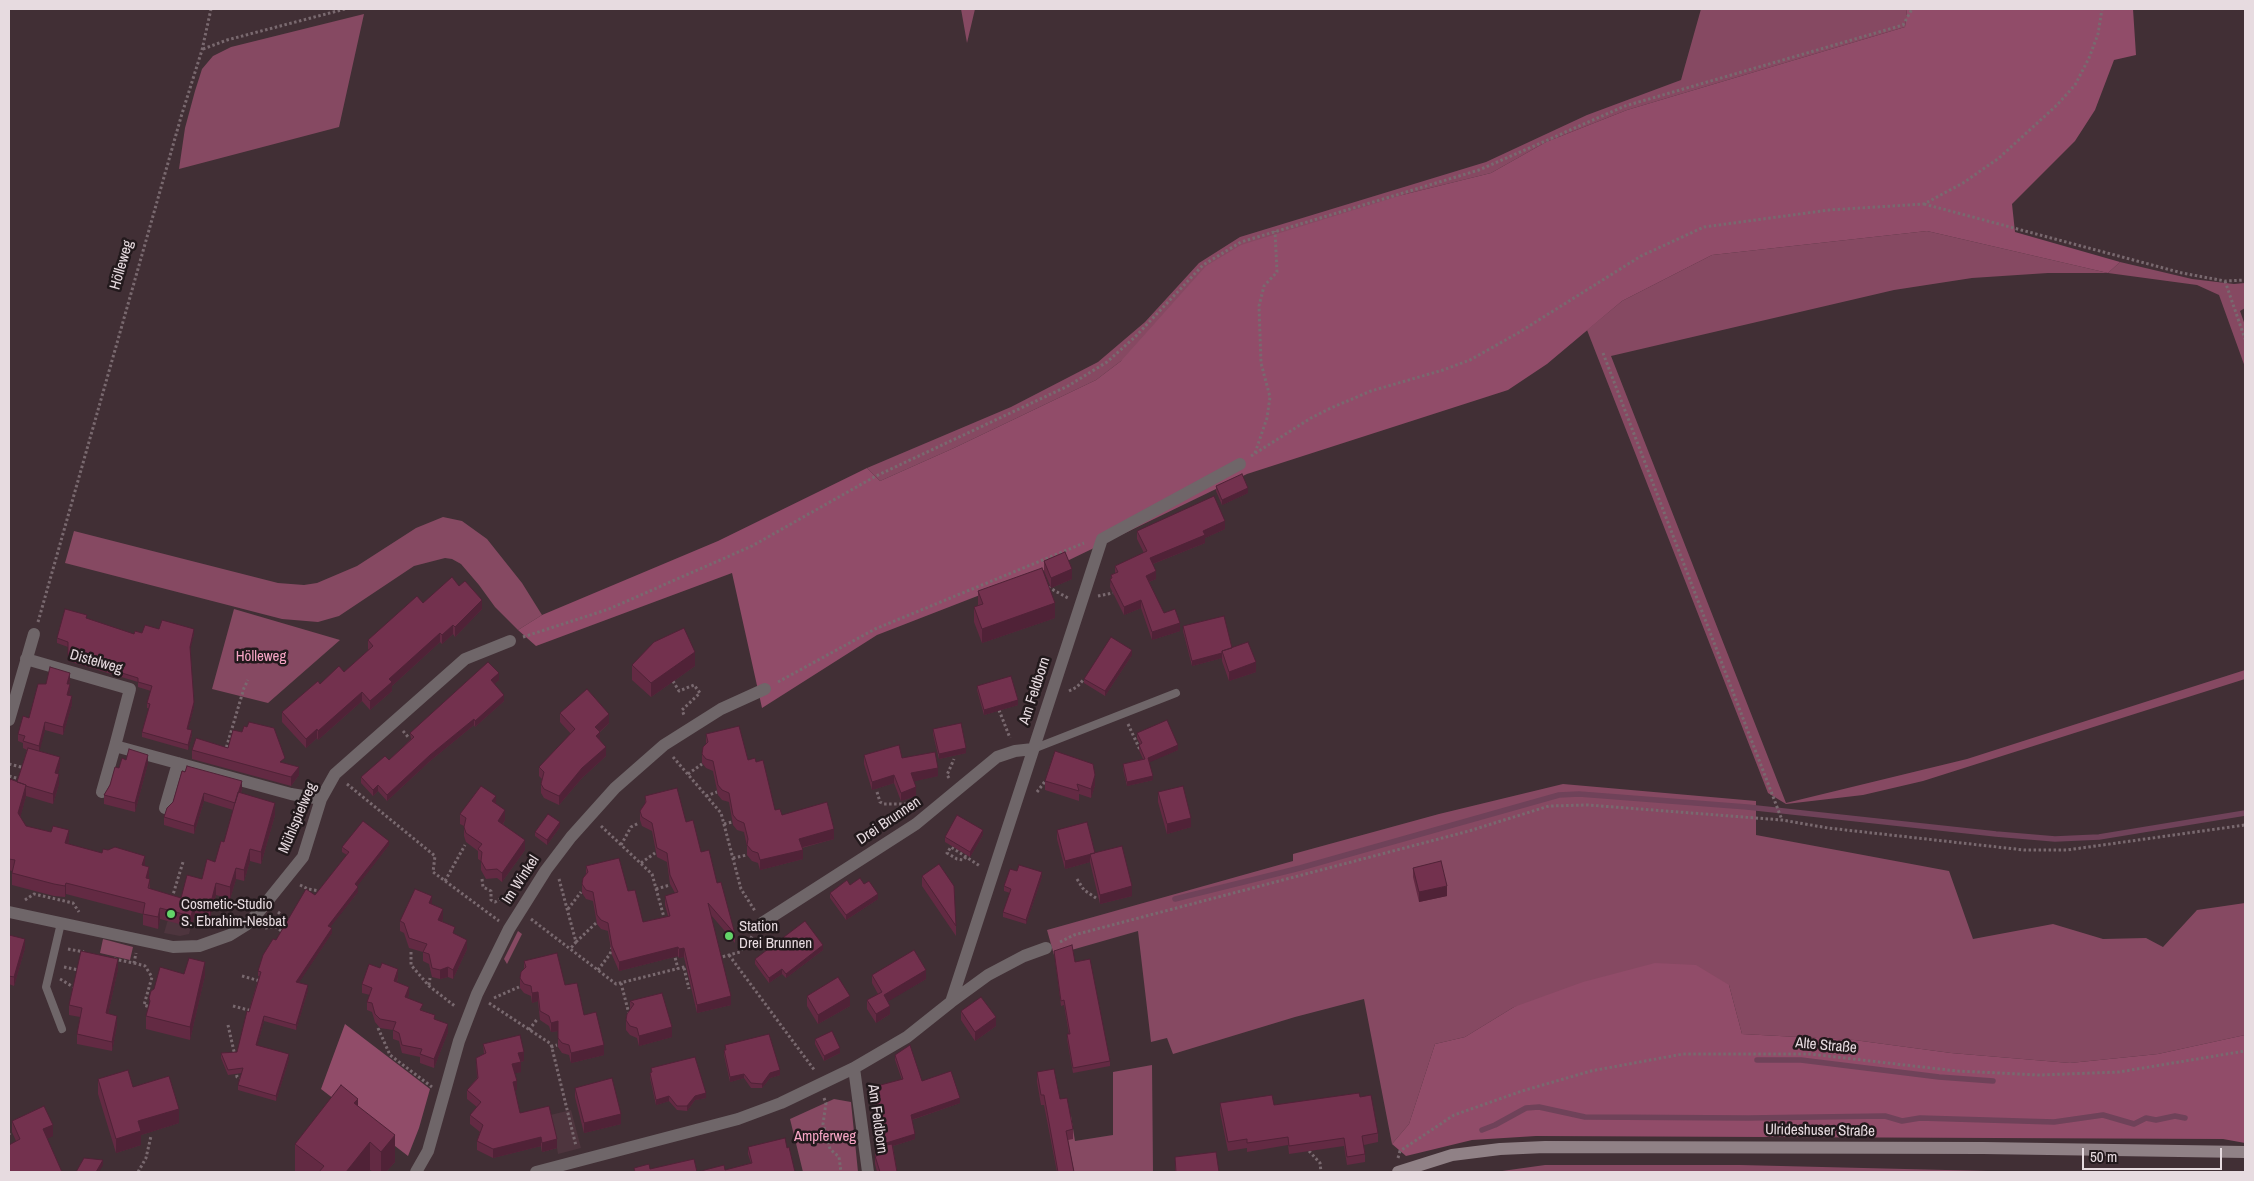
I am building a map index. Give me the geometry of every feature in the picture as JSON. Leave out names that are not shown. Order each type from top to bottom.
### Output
[{"type":"street","points":[[1102,539],[1240,464]]},
{"type":"street","name":"Am Feldborn","points":[[951,1002],[1102,539]]},
{"type":"street","points":[[9,720],[34,634]]},
{"type":"street","name":"Mühlspielweg","points":[[9,912],[182,948],[199,946],[219,940],[234,932],[251,919],[303,857],[322,799],[336,774],[465,659],[510,641]]},
{"type":"street","name":"Distelweg","points":[[26,659],[130,689],[102,792]]},
{"type":"street","name":"Im Winkel","points":[[416,1172],[428,1151],[459,1041],[477,994],[509,929],[546,870],[571,837],[615,788],[664,744],[721,709],[764,689]]},
{"type":"street","points":[[115,746],[292,794],[322,799]]},
{"type":"street","name":"Drei Brunnen","points":[[762,923],[916,824],[997,757],[1015,751],[1033,749]]},
{"type":"street","points":[[165,808],[178,763]]},
{"type":"street","name":"Am Feldborn","points":[[868,1172],[854,1068],[907,1037],[988,975],[1024,956],[1046,948]]},
{"type":"street","points":[[536,1172],[738,1119],[820,1086],[854,1068]]},
{"type":"street","name":"Ulrideshuser Straße","points":[[1398,1172],[1452,1155],[1545,1146],[1983,1148],[2245,1152]]},
{"type":"lane","points":[[1033,749],[1176,694]]},
{"type":"lane","points":[[61,923],[46,987],[62,1029]]},
{"type":"path","name":"Hölleweg","points":[[34,634],[178,127],[202,50],[211,9]]},
{"type":"path","points":[[202,50],[226,40],[345,9]]},
{"type":"path","points":[[510,641],[609,609],[744,550],[876,476],[1068,386],[1107,362],[1135,337],[1203,265],[1241,242],[1275,230],[1479,170],[1625,106],[1903,25],[1912,9]]},
{"type":"path","points":[[1924,204],[1963,183],[1999,158],[2057,105],[2075,85],[2089,58],[2098,34],[2102,9]]},
{"type":"path","points":[[1240,464],[1311,418],[1331,408],[1371,391],[1470,360],[1518,333],[1641,256],[1704,227],[1828,210],[1924,204],[2165,269],[2224,281],[2245,280]]},
{"type":"path","points":[[1254,454],[1267,418],[1270,397],[1261,363],[1259,306],[1264,286],[1277,272],[1275,230]]},
{"type":"path","points":[[2224,281],[2245,339]]},
{"type":"path","points":[[1603,353],[1782,820]]},
{"type":"path","points":[[764,689],[875,629],[1075,545],[1102,539]]},
{"type":"path","points":[[1044,584],[1080,605]]},
{"type":"path","points":[[218,774],[248,680]]},
{"type":"path","points":[[673,681],[679,691],[694,685],[700,693],[682,710],[691,726]]},
{"type":"path","points":[[999,710],[1008,733]]},
{"type":"path","points":[[1124,714],[1142,753],[1144,752]]},
{"type":"path","points":[[9,764],[25,768]]},
{"type":"path","points":[[688,774],[702,764]]},
{"type":"path","points":[[682,768],[722,813],[741,890],[762,923],[740,952],[711,960]]},
{"type":"path","points":[[336,774],[435,856],[433,872],[495,918]]},
{"type":"path","points":[[9,776],[25,781]]},
{"type":"path","points":[[706,796],[717,792]]},
{"type":"path","points":[[877,792],[880,802],[884,804],[906,804],[916,824]]},
{"type":"path","points":[[1046,948],[1074,935],[1469,831],[1548,806],[1588,804],[1782,820],[1828,828],[2033,850],[2067,850],[2093,847],[2245,825]]},
{"type":"path","points":[[622,845],[631,827],[639,822]]},
{"type":"path","points":[[724,824],[732,822]]},
{"type":"path","points":[[596,833],[601,826]]},
{"type":"path","points":[[605,830],[652,874],[665,922]]},
{"type":"path","points":[[444,881],[465,845]]},
{"type":"path","points":[[951,846],[957,849],[967,856],[966,858],[963,860],[957,859],[947,853],[951,846]]},
{"type":"path","points":[[641,863],[655,853]]},
{"type":"path","points":[[733,858],[746,855]]},
{"type":"path","points":[[172,899],[183,862]]},
{"type":"path","points":[[546,870],[560,879],[576,942]]},
{"type":"path","points":[[554,888],[565,873]]},
{"type":"path","points":[[287,876],[303,888],[320,890]]},
{"type":"path","points":[[482,879],[483,887],[491,891],[491,900],[494,902],[504,897],[510,902]]},
{"type":"path","points":[[1077,879],[1084,890],[1096,898]]},
{"type":"path","points":[[656,889],[670,885]]},
{"type":"path","points":[[568,910],[581,892]]},
{"type":"path","points":[[529,927],[533,920]]},
{"type":"path","points":[[570,949],[596,923]]},
{"type":"path","points":[[541,926],[616,984],[693,965]]},
{"type":"path","points":[[134,963],[139,940]]},
{"type":"path","points":[[598,970],[616,943]]},
{"type":"path","points":[[55,946],[90,954]]},
{"type":"path","points":[[673,950],[678,969]]},
{"type":"path","points":[[411,952],[411,965],[429,986],[456,1006]]},
{"type":"path","points":[[729,955],[814,1068],[826,1103],[823,1124],[830,1148],[839,1157],[842,1172]]},
{"type":"path","points":[[108,958],[145,966],[152,977],[144,1005],[150,1007]]},
{"type":"path","points":[[684,968],[689,989]]},
{"type":"path","points":[[242,976],[264,982]]},
{"type":"path","points":[[429,986],[430,978]]},
{"type":"path","points":[[621,983],[630,1019]]},
{"type":"path","points":[[494,998],[519,987]]},
{"type":"path","points":[[489,1009],[498,990]]},
{"type":"path","points":[[233,1006],[255,1012]]},
{"type":"path","points":[[495,1007],[551,1044],[580,1161]]},
{"type":"path","points":[[529,1030],[538,1018]]},
{"type":"path","points":[[228,1025],[237,1077],[241,1079]]},
{"type":"path","points":[[378,1028],[390,1055],[431,1087]]},
{"type":"path","points":[[551,1047],[558,1045]]},
{"type":"path","name":"Alte Straße","points":[[1417,1139],[1454,1115],[1522,1091],[1591,1071],[1683,1054],[1810,1054],[1957,1071],[2039,1075],[2119,1072],[2245,1051]]},
{"type":"path","points":[[234,1054],[241,1056]]},
{"type":"path","points":[[138,1172],[146,1158],[151,1136]]},
{"type":"path","points":[[1309,1151],[1320,1164],[1321,1172]]},
{"type":"shaded area","points":[[1907,9],[2133,9],[2136,55],[2114,60],[2095,110],[2075,141],[2012,204],[2015,232],[2120,262],[2108,273],[1927,231],[1712,255],[1622,301],[1547,364],[1508,390],[1247,474],[1065,562],[877,635],[762,708],[732,573],[536,646],[518,630],[542,615],[718,541],[867,468],[880,481],[1096,380],[1121,361],[1206,266],[1241,245],[1402,195],[1491,173],[1546,142],[1627,110],[1905,27]]},
{"type":"shaded area","points":[[172,906],[195,913],[189,934],[180,936],[164,933]]},
{"type":"shaded area","points":[[1655,963],[1696,965],[1729,985],[1742,1034],[1854,1040],[1951,1053],[2070,1063],[2158,1054],[2245,1035],[2245,1143],[2223,1139],[1536,1136],[1472,1140],[1406,1156],[1392,1144],[1409,1124],[1435,1044],[1465,1037],[1514,1007],[1583,982]]},
{"type":"shaded area","points":[[345,1024],[430,1089],[419,1128],[408,1156],[321,1089]]},
{"type":"shaded area","points":[[571,1110],[581,1148],[558,1154],[557,1148],[542,1152],[534,1119]]},
{"type":"green space","points":[[961,9],[975,9],[967,43]]},
{"type":"green space","points":[[1701,9],[1907,9],[1905,27],[1627,110],[1546,142],[1491,173],[1402,195],[1121,361],[1096,380],[880,481],[867,468],[1011,407],[1098,362],[1145,322],[1199,263],[1240,237],[1486,162],[1587,115],[1681,80]]},
{"type":"green space","points":[[364,14],[339,127],[179,169],[185,128],[195,91],[202,69],[213,56],[231,47]]},
{"type":"green space","points":[[1927,231],[2108,273],[2048,273],[1972,278],[1894,290],[1611,356],[1786,803],[1967,759],[2245,670],[2245,679],[1923,781],[1863,795],[1786,804],[1768,793],[1587,330],[1622,301],[1712,255]]},
{"type":"green space","points":[[2120,262],[2192,279],[2234,284],[2245,283],[2245,308],[2240,311],[2245,325],[2245,367],[2219,295],[2197,285],[2108,273]]},
{"type":"green space","points":[[443,517],[462,521],[487,539],[522,583],[542,615],[518,630],[495,607],[461,564],[452,559],[445,558],[414,566],[339,616],[318,622],[282,619],[65,563],[74,531],[278,583],[304,585],[317,583],[357,566],[416,528]]},
{"type":"green space","name":"Hölleweg","points":[[234,609],[340,640],[268,703],[212,689]]},
{"type":"green space","points":[[1563,784],[1756,801],[1756,835],[1949,871],[1973,939],[2053,924],[2103,939],[2146,938],[2163,947],[2197,910],[2245,903],[2245,1035],[2158,1054],[2070,1063],[1951,1053],[1854,1040],[1742,1034],[1729,985],[1514,1007],[1465,1037],[1435,1044],[1409,1124],[1392,1144],[1364,999],[1295,1017],[1173,1054],[1167,1038],[1151,1042],[1138,931],[1054,955],[1047,930],[1293,861],[1293,854],[1439,814]]},
{"type":"green space","points":[[518,931],[522,934],[507,964],[504,959]]},
{"type":"green space","points":[[103,939],[133,947],[130,960],[100,953]]},
{"type":"green space","points":[[1152,1065],[1153,1172],[1072,1172],[1062,1117],[1071,1116],[1075,1141],[1113,1135],[1113,1072]]},
{"type":"green space","name":"Ampferweg","points":[[834,1099],[851,1102],[858,1172],[803,1172],[790,1119]]},
{"type":"green space","points":[[1545,1165],[1740,1165],[2029,1172],[1495,1172]]},
{"type":"building","points":[[1242,474],[1248,488],[1222,500],[1216,486]]},
{"type":"building","points":[[1214,496],[1225,521],[1203,531],[1205,535],[1150,558],[1156,571],[1146,576],[1164,613],[1175,609],[1180,623],[1152,632],[1141,600],[1124,607],[1110,579],[1112,578],[1111,575],[1118,572],[1115,566],[1147,551],[1137,531]]},
{"type":"building","points":[[1065,552],[1072,569],[1051,578],[1044,561]]},
{"type":"building","points":[[1042,568],[1055,603],[982,629],[974,607],[983,604],[978,591]]},
{"type":"building","points":[[452,577],[459,586],[465,581],[482,600],[455,627],[453,625],[442,635],[440,633],[389,679],[392,682],[370,701],[362,692],[318,731],[317,729],[306,739],[282,712],[318,681],[320,684],[339,666],[344,672],[373,646],[368,640],[417,596],[423,603]]},
{"type":"building","points":[[65,609],[87,615],[86,618],[134,634],[135,631],[142,633],[145,625],[159,629],[162,620],[194,629],[190,647],[194,702],[187,729],[192,730],[188,745],[142,732],[150,704],[147,703],[152,686],[138,682],[138,678],[68,656],[68,642],[57,638]]},
{"type":"building","points":[[1224,616],[1232,648],[1222,651],[1222,653],[1192,661],[1183,626]]},
{"type":"building","points":[[684,628],[695,652],[651,683],[632,665],[654,642]]},
{"type":"building","points":[[1111,637],[1132,650],[1105,691],[1084,679]]},
{"type":"building","points":[[1248,642],[1256,662],[1229,672],[1222,651]]},
{"type":"building","points":[[488,662],[499,673],[491,680],[504,695],[475,721],[474,719],[430,755],[387,795],[378,785],[373,790],[361,777],[385,756],[389,760],[414,737],[410,733]]},
{"type":"building","points":[[50,667],[70,673],[67,695],[72,696],[63,727],[45,722],[39,746],[23,741],[25,736],[18,734],[23,716],[29,718],[38,684],[46,684]]},
{"type":"building","points":[[1011,676],[1018,700],[984,710],[977,686]]},
{"type":"building","points":[[587,689],[609,714],[595,727],[600,732],[596,736],[606,747],[582,768],[559,796],[544,789],[541,784],[544,772],[539,767],[575,729],[560,713]]},
{"type":"building","points":[[1167,720],[1178,745],[1148,758],[1153,776],[1127,782],[1123,764],[1145,759],[1139,745],[1142,743],[1137,733]]},
{"type":"building","points":[[249,722],[274,728],[285,758],[280,762],[299,767],[291,777],[192,750],[196,738],[228,748],[233,730],[242,732],[244,726],[247,727]]},
{"type":"building","points":[[961,723],[966,748],[939,754],[933,729]]},
{"type":"building","points":[[739,726],[748,760],[755,758],[756,762],[763,760],[775,810],[780,809],[782,815],[827,802],[834,829],[799,839],[803,850],[760,860],[758,853],[752,851],[747,845],[748,839],[744,823],[737,820],[733,815],[729,793],[722,790],[718,785],[713,761],[706,759],[702,754],[703,747],[708,742],[706,734]]},
{"type":"building","points":[[899,745],[902,758],[935,752],[938,768],[911,773],[916,787],[901,793],[894,775],[872,782],[864,755]]},
{"type":"building","points":[[28,748],[60,757],[55,773],[59,774],[53,794],[17,782]]},
{"type":"building","points":[[129,749],[148,755],[135,803],[104,795],[110,785],[115,767],[119,768],[122,758],[126,760]]},
{"type":"building","points":[[1055,751],[1093,764],[1095,775],[1091,789],[1077,784],[1079,791],[1045,781]]},
{"type":"building","points":[[187,766],[242,781],[235,803],[204,793],[194,826],[164,817],[167,808],[173,802],[182,771],[185,772]]},
{"type":"building","points":[[10,779],[26,785],[18,813],[26,826],[51,832],[53,826],[69,830],[65,843],[102,853],[103,849],[108,850],[115,847],[145,856],[142,865],[149,867],[146,878],[150,879],[148,888],[181,898],[187,875],[202,879],[207,859],[215,862],[221,841],[224,842],[238,792],[275,803],[261,852],[250,849],[244,870],[236,868],[230,887],[216,883],[210,906],[195,902],[191,916],[160,908],[158,917],[143,914],[145,903],[66,883],[65,886],[54,884],[12,873],[15,860],[9,859]]},
{"type":"building","points":[[481,786],[496,796],[492,801],[505,810],[498,821],[525,840],[502,873],[497,869],[486,870],[481,861],[482,852],[478,849],[482,844],[466,833],[464,827],[466,818],[460,814]]},
{"type":"building","points":[[1183,786],[1191,818],[1167,824],[1158,792]]},
{"type":"building","points":[[677,788],[686,822],[693,820],[701,852],[709,850],[717,883],[721,882],[735,934],[708,903],[731,996],[697,1005],[684,948],[679,949],[678,947],[619,962],[612,946],[608,923],[601,920],[597,915],[593,892],[586,890],[582,884],[583,878],[588,872],[586,866],[619,858],[628,891],[635,890],[643,922],[670,916],[665,896],[678,892],[670,875],[667,853],[657,848],[652,823],[642,817],[640,811],[646,802],[645,796]]},
{"type":"building","points":[[548,814],[560,822],[547,840],[535,832]]},
{"type":"building","points":[[957,815],[983,830],[970,852],[945,837]]},
{"type":"building","points":[[363,821],[389,841],[355,884],[358,887],[328,926],[332,928],[296,982],[308,985],[296,1025],[264,1016],[256,1045],[289,1054],[276,1096],[238,1085],[243,1068],[228,1070],[221,1053],[237,1052],[247,1011],[249,1012],[261,972],[258,971],[263,955],[273,939],[276,940],[306,889],[315,895],[349,852],[342,847]]},
{"type":"building","points":[[1087,822],[1095,853],[1065,861],[1057,830]]},
{"type":"building","points":[[1122,846],[1132,886],[1100,895],[1090,854]]},
{"type":"building","points":[[1441,861],[1447,886],[1419,892],[1413,868]]},
{"type":"building","points":[[939,864],[954,886],[956,926],[922,876]]},
{"type":"building","points":[[1019,865],[1042,872],[1026,920],[1003,912],[1011,889],[1004,886],[1010,869],[1017,871]]},
{"type":"building","points":[[860,878],[864,884],[869,881],[878,894],[846,915],[830,893],[847,880],[850,885]]},
{"type":"building","points":[[415,889],[432,896],[429,903],[443,909],[438,920],[455,927],[453,933],[467,940],[453,970],[448,967],[440,970],[432,968],[429,954],[423,952],[427,944],[409,938],[404,923],[400,921]]},
{"type":"building","points":[[805,921],[823,945],[786,974],[782,969],[769,978],[755,959]]},
{"type":"building","points":[[9,935],[25,939],[14,977],[9,976]]},
{"type":"building","points":[[1072,945],[1075,962],[1090,959],[1110,1061],[1073,1068],[1067,1034],[1070,1034],[1064,1000],[1061,1001],[1054,951]]},
{"type":"building","points":[[914,950],[926,970],[884,995],[890,1006],[876,1014],[867,1000],[882,992],[872,975]]},
{"type":"building","points":[[81,951],[118,959],[106,1013],[117,1016],[112,1042],[77,1034],[82,1008],[69,1005]]},
{"type":"building","points":[[557,953],[565,985],[577,983],[584,1015],[596,1012],[604,1045],[571,1053],[569,1045],[562,1043],[558,1038],[558,1021],[551,1023],[549,1016],[540,1011],[538,992],[532,993],[531,986],[524,984],[520,978],[521,972],[526,967],[524,961]]},
{"type":"building","points":[[189,958],[205,962],[190,1027],[146,1016],[151,991],[154,989],[160,967],[184,974]]},
{"type":"building","points":[[382,963],[398,969],[394,981],[409,987],[405,997],[423,1004],[420,1010],[435,1015],[434,1019],[448,1024],[434,1059],[420,1054],[422,1049],[402,1045],[399,1033],[393,1030],[396,1022],[380,1019],[375,1014],[372,1003],[367,1002],[372,988],[362,984],[369,964],[380,968]]},
{"type":"building","points":[[838,977],[850,996],[818,1015],[807,996]]},
{"type":"building","points":[[662,993],[672,1027],[639,1036],[637,1028],[630,1026],[626,1020],[627,1014],[634,1004],[630,1001]]},
{"type":"building","points":[[981,997],[996,1017],[975,1032],[961,1011]]},
{"type":"building","points":[[832,1031],[840,1048],[824,1056],[815,1039]]},
{"type":"building","points":[[769,1034],[780,1070],[770,1073],[762,1084],[751,1083],[744,1074],[730,1077],[724,1050],[726,1050],[725,1045]]},
{"type":"building","points":[[520,1035],[524,1052],[518,1053],[521,1062],[512,1064],[517,1081],[513,1082],[520,1113],[549,1106],[557,1139],[542,1143],[541,1137],[493,1149],[477,1141],[483,1125],[470,1115],[481,1102],[467,1090],[478,1078],[476,1058],[486,1053],[483,1044]]},
{"type":"building","points":[[910,1045],[922,1081],[951,1071],[960,1098],[911,1115],[915,1134],[883,1144],[875,1111],[877,1106],[873,1087],[903,1079],[895,1055]]},
{"type":"building","points":[[695,1057],[706,1093],[695,1096],[687,1106],[677,1106],[669,1096],[656,1100],[650,1073],[652,1072],[651,1068]]},
{"type":"building","points":[[1054,1069],[1060,1099],[1067,1098],[1073,1129],[1066,1131],[1074,1172],[1058,1172],[1044,1095],[1041,1095],[1037,1072]]},
{"type":"building","points":[[128,1070],[133,1087],[169,1076],[179,1109],[138,1121],[141,1131],[116,1139],[98,1079]]},
{"type":"building","points":[[612,1078],[621,1114],[584,1123],[575,1088]]},
{"type":"building","points":[[341,1085],[358,1099],[354,1103],[395,1135],[381,1152],[370,1142],[346,1172],[319,1172],[324,1166],[295,1144]]},
{"type":"building","points":[[1359,1093],[1360,1097],[1371,1095],[1378,1133],[1362,1136],[1365,1154],[1347,1157],[1344,1138],[1289,1146],[1288,1137],[1247,1143],[1247,1139],[1228,1142],[1220,1103],[1272,1095],[1274,1105]]},
{"type":"building","points":[[44,1106],[53,1125],[43,1129],[62,1172],[9,1172],[9,1145],[20,1139],[12,1121]]},
{"type":"building","points":[[785,1138],[795,1172],[697,1172],[724,1165],[725,1170],[752,1163],[748,1147]]},
{"type":"building","points":[[892,1144],[897,1172],[880,1172],[875,1156],[877,1156],[875,1147]]},
{"type":"building","points":[[1216,1152],[1219,1172],[1176,1172],[1175,1157]]},
{"type":"building","points":[[84,1158],[103,1160],[96,1172],[76,1172]]},
{"type":"building","points":[[694,1159],[697,1172],[635,1172],[634,1168],[649,1164],[650,1169]]},
{"type":"waterway","points":[[1175,899],[1300,868],[1559,795],[1579,794],[1747,807],[2055,839],[2099,837],[2245,813]]},
{"type":"waterway","points":[[1757,1060],[1801,1060],[1939,1077],[1993,1081]]},
{"type":"waterway","points":[[1482,1130],[1526,1108],[1539,1107],[1585,1117],[1748,1118],[1885,1116],[1902,1121],[1920,1118],[2054,1122],[2103,1115],[2134,1124],[2146,1118],[2156,1120],[2175,1116],[2185,1118]]},
{"type":"place","name":"Cosmetic-Studio S. Ebrahim-Nesbat","points":[[171,914]]},
{"type":"place","name":"Station Drei Brunnen","points":[[729,936]]}]
